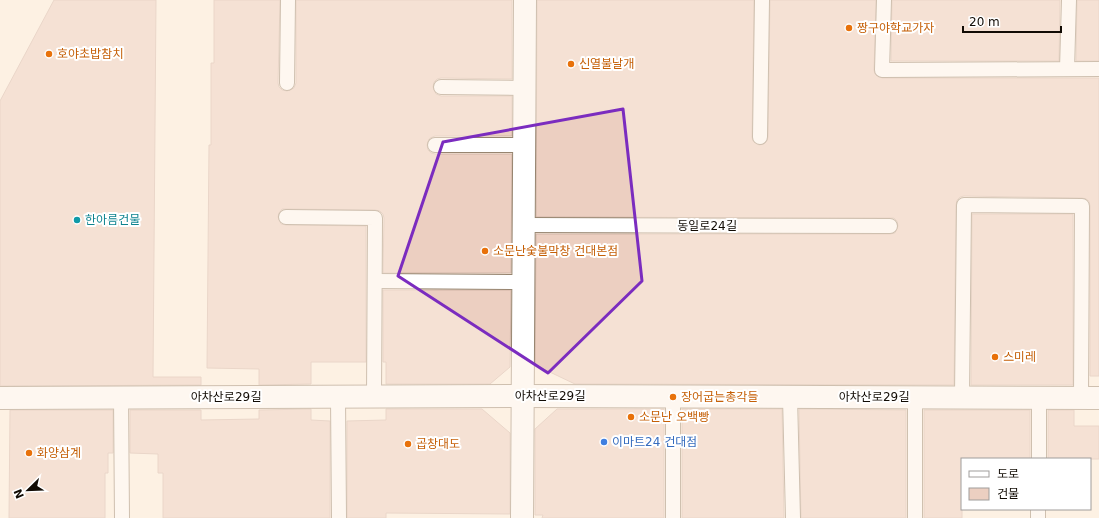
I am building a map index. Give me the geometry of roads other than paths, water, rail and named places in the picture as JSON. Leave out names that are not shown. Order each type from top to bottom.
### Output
[{"type":"street","points":[[522,518],[525,0]]},
{"type":"street","name":"아차산로29길","points":[[0,398],[522,396],[1090,398]]},
{"type":"lane","points":[[288,0],[288,83]]},
{"type":"lane","points":[[760,137],[762,0]]},
{"type":"lane","points":[[884,0],[882,70],[1099,69]]},
{"type":"lane","points":[[1067,69],[1069,0]]},
{"type":"lane","points":[[441,87],[524,88]]},
{"type":"lane","points":[[435,145],[524,145]]},
{"type":"lane","points":[[962,397],[964,205],[972,205],[1082,206],[1090,398]]},
{"type":"lane","points":[[286,217],[375,218],[374,397]]},
{"type":"lane","name":"동일로24길","points":[[523,225],[890,226]]},
{"type":"lane","points":[[375,281],[523,282]]},
{"type":"lane","points":[[121,397],[122,518]]},
{"type":"lane","points":[[338,397],[339,518]]},
{"type":"lane","points":[[673,518],[674,397]]},
{"type":"lane","points":[[790,397],[792,518]]},
{"type":"lane","points":[[915,397],[915,518]]},
{"type":"lane","points":[[1039,398],[1039,458]]},
{"type":"place","name":"짱구야학교가자","points":[[849,28]]},
{"type":"place","name":"호야초밥참치","points":[[49,54]]},
{"type":"place","name":"신열불날개","points":[[571,64]]},
{"type":"place","name":"한아름건물","points":[[77,220]]},
{"type":"place","name":"소문난숯불막창 건대본점","points":[[485,251]]},
{"type":"place","name":"스미레","points":[[995,357]]},
{"type":"place","name":"장어굽는총각들","points":[[673,397]]},
{"type":"place","name":"소문난 오백빵","points":[[631,417]]},
{"type":"place","name":"이마트24 건대점","points":[[604,442]]},
{"type":"place","name":"곱창대도","points":[[408,444]]},
{"type":"place","name":"화양삼계","points":[[29,453]]}]
